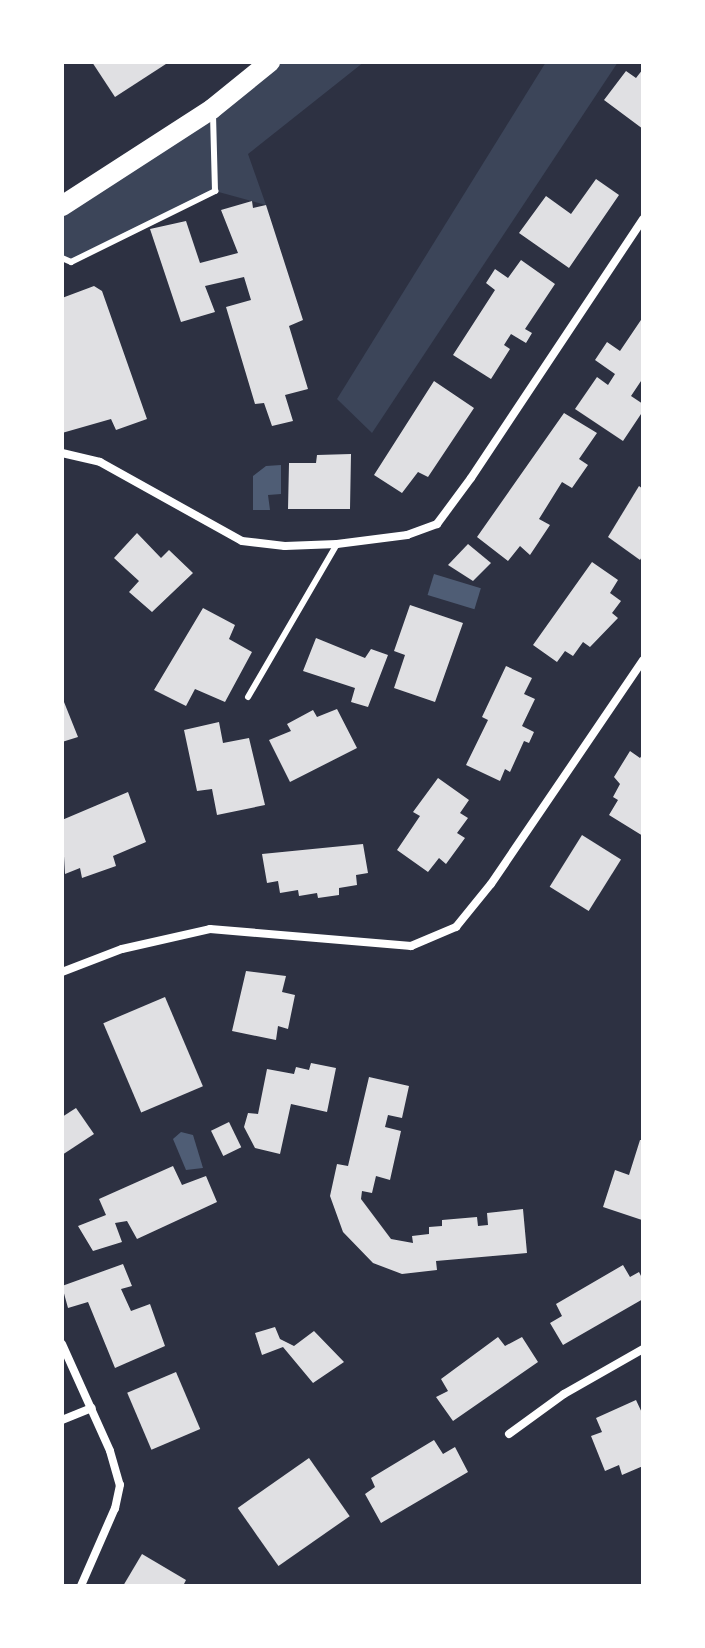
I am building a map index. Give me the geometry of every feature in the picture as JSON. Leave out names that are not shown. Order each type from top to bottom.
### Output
[{"type":"main road","points":[[62,206],[212,109],[270,62]]},
{"type":"street","points":[[62,453],[100,462],[242,541],[285,546],[337,544],[407,535],[437,524],[471,478],[643,219]]},
{"type":"street","points":[[62,972],[122,949],[210,929],[411,946],[456,927],[491,884],[639,674],[643,660]]},
{"type":"street","points":[[62,1344],[92,1408],[120,1485],[115,1508],[81,1586]]},
{"type":"street","points":[[509,1434],[564,1394],[643,1349]]},
{"type":"street","points":[[62,1420],[92,1408]]},
{"type":"lane","points":[[62,258],[71,262],[215,191],[212,109]]},
{"type":"lane","points":[[248,697],[337,544]]},
{"type":"shaded area","points":[[270,62],[364,62],[248,154],[266,205],[215,191],[71,262],[62,258],[62,206]]},
{"type":"shaded area","points":[[546,62],[618,62],[372,433],[337,399]]},
{"type":"shaded area","points":[[281,465],[281,494],[268,495],[270,510],[253,510],[253,476],[266,466]]},
{"type":"shaded area","points":[[434,574],[481,588],[474,609],[428,595]]},
{"type":"shaded area","points":[[181,1132],[193,1135],[203,1168],[186,1170],[173,1139]]},
{"type":"building","points":[[92,62],[169,62],[115,97]]},
{"type":"building","points":[[643,69],[643,129],[604,100],[626,71],[636,78]]},
{"type":"building","points":[[596,179],[619,195],[569,268],[519,233],[546,196],[571,214]]},
{"type":"building","points":[[252,201],[253,208],[266,205],[303,320],[289,326],[308,389],[285,395],[293,421],[272,426],[264,403],[255,404],[226,307],[251,300],[244,277],[205,286],[215,312],[181,322],[150,229],[186,221],[200,263],[238,253],[221,210]]},
{"type":"building","points":[[521,260],[555,284],[525,329],[532,333],[526,343],[511,334],[504,345],[510,349],[491,379],[453,355],[495,290],[486,283],[495,269],[508,278]]},
{"type":"building","points":[[94,286],[102,291],[147,419],[116,430],[111,419],[62,433],[62,298]]},
{"type":"building","points":[[643,317],[643,378],[631,396],[643,404],[643,411],[623,441],[575,409],[597,377],[608,385],[615,374],[595,360],[607,342],[620,351]]},
{"type":"building","points":[[434,381],[474,408],[428,477],[418,472],[402,493],[374,475]]},
{"type":"building","points":[[564,413],[597,433],[579,459],[588,465],[572,488],[562,482],[539,519],[550,525],[530,555],[520,546],[508,561],[477,537]]},
{"type":"building","points":[[351,454],[350,509],[288,509],[289,463],[316,463],[317,455]]},
{"type":"building","points":[[639,486],[643,489],[643,555],[640,560],[608,537]]},
{"type":"building","points":[[137,533],[161,558],[169,550],[193,573],[152,612],[129,592],[139,581],[114,558]]},
{"type":"building","points":[[468,544],[491,563],[473,581],[448,565]]},
{"type":"building","points":[[592,562],[618,580],[610,593],[621,601],[612,613],[618,618],[590,647],[583,642],[573,656],[565,651],[557,662],[533,645]]},
{"type":"building","points":[[410,605],[463,623],[435,702],[394,688],[405,655],[394,651]]},
{"type":"building","points":[[203,608],[235,625],[229,639],[252,652],[225,702],[195,689],[186,706],[154,690]]},
{"type":"building","points":[[316,638],[365,658],[371,649],[388,655],[368,707],[351,702],[355,688],[303,671]]},
{"type":"building","points":[[506,666],[532,678],[524,694],[535,699],[522,726],[534,732],[529,743],[524,741],[510,772],[505,769],[500,781],[466,765],[488,720],[482,717]]},
{"type":"building","points":[[62,697],[78,737],[62,742]]},
{"type":"building","points":[[337,709],[357,748],[290,782],[269,740],[291,731],[287,724],[313,710],[317,717]]},
{"type":"building","points":[[219,722],[223,743],[249,738],[265,805],[217,815],[212,789],[197,791],[184,730]]},
{"type":"building","points":[[630,751],[640,758],[643,754],[643,836],[609,815],[618,800],[613,797],[620,784],[614,777]]},
{"type":"building","points":[[438,778],[469,800],[460,813],[468,818],[457,833],[465,838],[446,864],[439,858],[428,872],[397,850],[420,816],[413,812]]},
{"type":"building","points":[[128,792],[146,842],[113,856],[116,866],[82,878],[80,868],[65,874],[62,820]]},
{"type":"building","points":[[582,835],[621,859],[589,911],[550,887]]},
{"type":"building","points":[[363,844],[368,873],[356,875],[357,885],[339,888],[339,895],[318,898],[317,893],[299,896],[298,890],[280,893],[278,881],[267,883],[262,854]]},
{"type":"building","points":[[246,971],[286,976],[282,992],[295,995],[288,1029],[278,1026],[276,1040],[232,1031]]},
{"type":"building","points":[[165,997],[203,1086],[141,1112],[103,1023]]},
{"type":"building","points":[[311,1063],[336,1068],[327,1112],[291,1104],[280,1154],[255,1148],[244,1127],[248,1113],[258,1114],[267,1069],[294,1074],[296,1067],[309,1070]]},
{"type":"building","points":[[369,1077],[409,1086],[402,1118],[388,1115],[385,1127],[401,1131],[390,1180],[376,1176],[372,1193],[362,1191],[361,1199],[391,1239],[413,1243],[412,1236],[429,1234],[429,1227],[442,1226],[442,1220],[477,1217],[478,1226],[488,1225],[487,1213],[523,1209],[527,1253],[436,1261],[437,1270],[402,1274],[373,1263],[343,1232],[330,1196],[337,1164],[348,1166]]},
{"type":"building","points":[[76,1108],[94,1134],[62,1155],[62,1117]]},
{"type":"building","points":[[229,1122],[241,1147],[223,1156],[211,1131]]},
{"type":"building","points":[[640,1140],[643,1140],[642,1220],[603,1207],[615,1170],[629,1175]]},
{"type":"building","points":[[173,1166],[182,1185],[206,1176],[217,1202],[137,1239],[127,1221],[115,1223],[122,1242],[93,1251],[78,1226],[106,1215],[99,1199]]},
{"type":"building","points":[[123,1264],[132,1286],[121,1289],[131,1311],[150,1304],[165,1346],[115,1368],[88,1302],[68,1308],[62,1286]]},
{"type":"building","points":[[623,1265],[630,1277],[639,1272],[643,1280],[643,1299],[563,1345],[550,1323],[562,1316],[556,1304]]},
{"type":"building","points":[[275,1327],[280,1339],[294,1346],[314,1331],[344,1362],[313,1383],[283,1347],[262,1355],[255,1333]]},
{"type":"building","points":[[498,1337],[505,1346],[522,1337],[538,1362],[453,1421],[436,1397],[448,1391],[441,1379]]},
{"type":"building","points":[[176,1372],[200,1429],[151,1450],[127,1393]]},
{"type":"building","points":[[636,1400],[643,1415],[643,1466],[622,1475],[619,1465],[605,1471],[591,1436],[602,1432],[596,1418]]},
{"type":"building","points":[[434,1440],[443,1454],[455,1447],[468,1472],[381,1523],[365,1494],[375,1487],[371,1478]]},
{"type":"building","points":[[309,1458],[350,1516],[278,1566],[238,1508]]},
{"type":"building","points":[[142,1554],[186,1580],[183,1586],[123,1586]]}]
